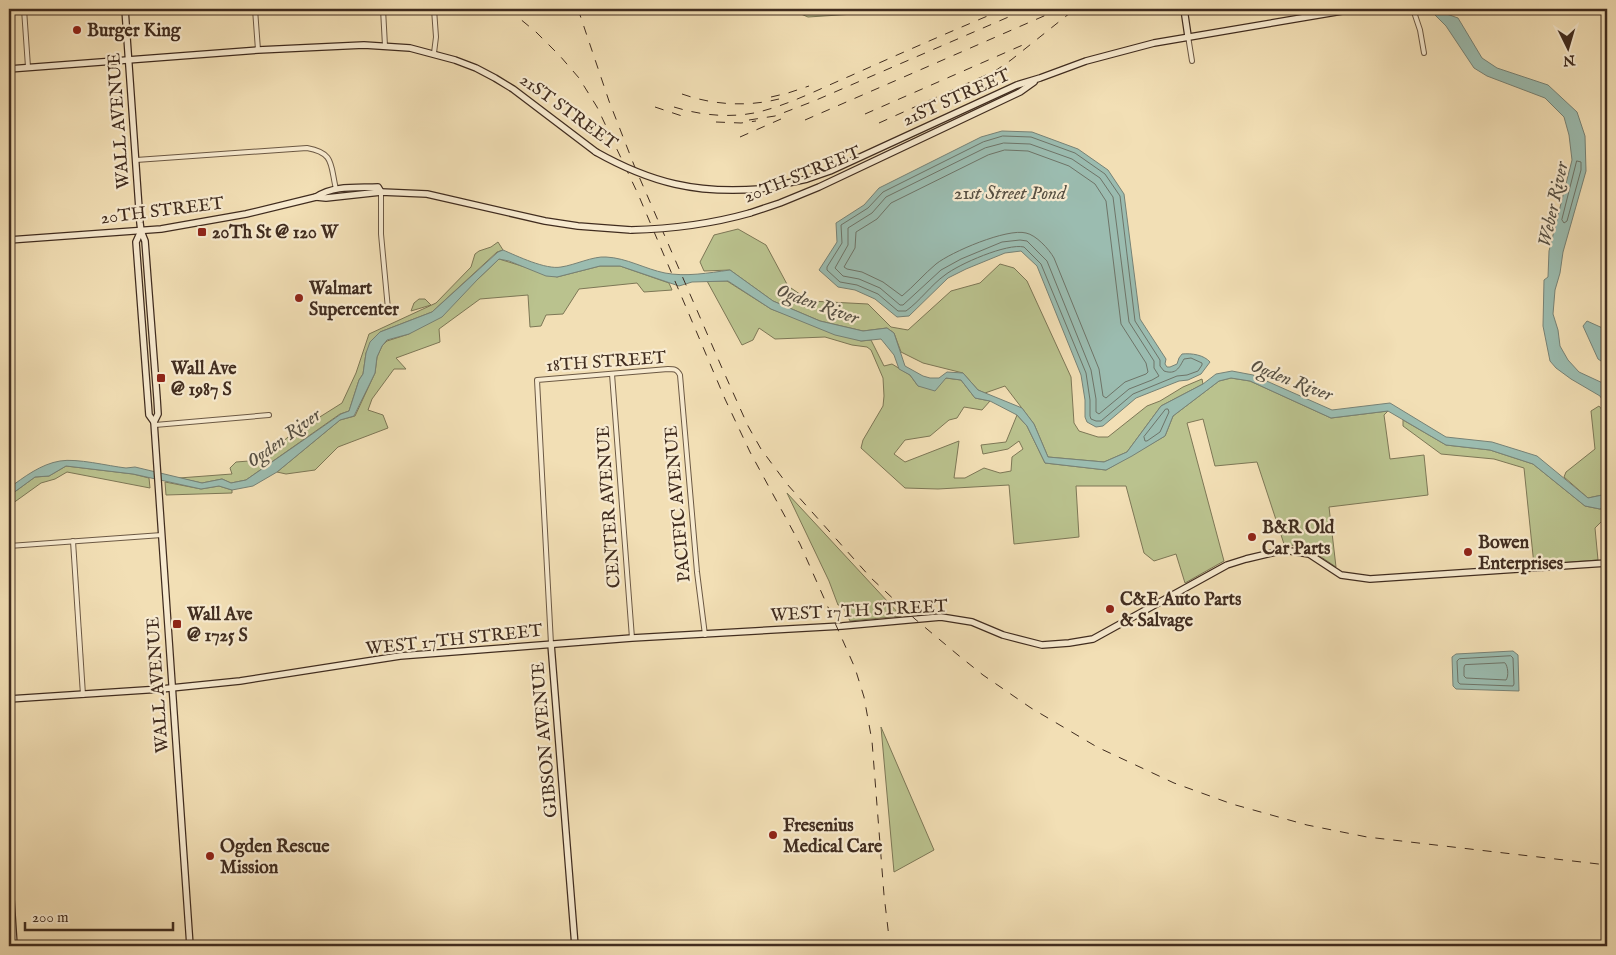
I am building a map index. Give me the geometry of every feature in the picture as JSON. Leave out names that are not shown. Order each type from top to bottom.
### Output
[{"type":"main road","name":"WALL AVENUE","points":[[125,9],[140,231],[145,241],[158,414],[154,423],[190,946]]},
{"type":"main road","points":[[1184,9],[1188,36]]},
{"type":"main road","name":"21ST STREET","points":[[9,69],[258,50],[364,45],[410,48],[434,53],[476,68],[495,78],[596,152],[636,172],[656,180],[677,185],[720,191],[760,189],[800,181],[830,171],[1017,85],[1116,52],[1188,36],[1354,9]]},
{"type":"main road","name":"20TH STREET","points":[[9,240],[140,231],[215,220],[316,197],[326,198],[381,192],[427,194],[545,221],[578,226],[631,230],[693,226],[750,213],[819,187],[1020,92],[1040,78]]},
{"type":"main road","name":"20TH STREET","points":[[316,197],[323,192],[336,189],[378,187],[381,192]]},
{"type":"main road","name":"WEST 17TH STREET","points":[[9,698],[83,695],[240,681],[400,656],[632,638],[842,626],[941,617],[972,622],[1003,635],[1042,645],[1069,643],[1093,639],[1227,565],[1284,550],[1309,554],[1341,575],[1370,579],[1607,563]]},
{"type":"main road","name":"GIBSON AVENUE","points":[[551,644],[575,946]]},
{"type":"main road","points":[[9,869],[14,946]]},
{"type":"street","points":[[24,9],[28,67]]},
{"type":"street","points":[[255,9],[258,50]]},
{"type":"street","points":[[383,9],[385,46]]},
{"type":"street","points":[[434,9],[436,36],[434,53]]},
{"type":"street","points":[[1413,9],[1420,30],[1424,54]]},
{"type":"street","points":[[1188,36],[1192,61]]},
{"type":"street","points":[[136,160],[307,148],[322,151],[328,157],[336,189]]},
{"type":"street","points":[[381,192],[381,234],[388,309]]},
{"type":"street","name":"18TH STREET","points":[[537,380],[668,369],[678,371]]},
{"type":"street","name":"PACIFIC AVENUE","points":[[678,371],[680,375],[697,572],[705,634]]},
{"type":"street","name":"CENTER AVENUE","points":[[612,374],[632,638]]},
{"type":"street","name":"GIBSON AVENUE","points":[[537,380],[551,644]]},
{"type":"street","points":[[154,423],[269,416]]},
{"type":"street","points":[[9,546],[162,535]]},
{"type":"street","points":[[73,541],[83,695]]},
{"type":"green space","points":[[789,9],[932,9],[808,17]]},
{"type":"green space","points":[[738,229],[766,245],[788,286],[810,301],[868,304],[891,327],[908,330],[951,291],[980,283],[1000,264],[1014,268],[1027,281],[1071,377],[1074,423],[1079,431],[1098,437],[1108,437],[1147,406],[1202,379],[1203,384],[1161,406],[1127,452],[1104,462],[1048,457],[1034,424],[1005,386],[985,393],[978,390],[963,373],[923,363],[901,352],[894,333],[887,328],[863,331],[820,321],[773,301],[730,270],[704,271],[700,262],[714,235]]},
{"type":"green space","points":[[498,242],[503,250],[497,252],[432,312],[380,332],[366,353],[363,374],[359,380],[349,411],[340,414],[246,480],[231,483],[222,479],[202,483],[179,478],[232,474],[230,468],[236,462],[262,460],[288,437],[342,403],[356,373],[369,334],[436,303],[471,267],[475,254]]},
{"type":"green space","points":[[499,259],[557,277],[600,266],[620,266],[669,283],[672,290],[644,292],[637,283],[579,289],[563,314],[546,315],[541,326],[530,327],[528,295],[480,299],[439,329],[440,342],[396,358],[406,369],[394,369],[372,399],[368,410],[383,415],[388,428],[338,447],[315,470],[286,474],[277,472],[340,420],[355,416],[375,373],[377,357],[382,346],[387,341],[409,334],[478,279]]},
{"type":"green space","points":[[707,281],[727,281],[771,309],[861,341],[871,340],[884,366],[892,364],[910,375],[918,386],[946,378],[961,380],[975,398],[990,401],[982,410],[964,407],[957,418],[949,420],[930,436],[905,440],[894,454],[905,462],[959,441],[954,478],[965,478],[984,468],[1000,473],[1011,471],[1012,457],[1023,449],[1019,441],[1008,449],[983,454],[981,445],[1006,442],[1017,415],[1027,426],[1045,463],[1106,470],[1165,436],[1173,416],[1219,381],[1231,378],[1250,381],[1331,418],[1388,411],[1384,415],[1390,459],[1424,455],[1428,495],[1329,507],[1336,567],[1308,548],[1284,544],[1257,462],[1215,466],[1203,419],[1187,423],[1224,561],[1185,583],[1176,554],[1154,561],[1144,553],[1126,486],[1076,486],[1079,537],[1014,544],[1009,485],[938,489],[905,488],[861,448],[863,440],[883,406],[883,378],[871,350],[867,347],[852,345],[825,337],[775,339],[759,328],[753,340],[742,345]]},
{"type":"green space","points":[[419,299],[425,299],[431,305],[411,311],[414,303]]},
{"type":"green space","points":[[1599,406],[1607,419],[1607,494],[1588,498],[1564,477],[1566,472],[1595,449],[1591,411]]},
{"type":"green space","points":[[1403,420],[1446,445],[1490,450],[1533,464],[1585,506],[1600,509],[1607,506],[1607,516],[1595,528],[1598,560],[1534,565],[1524,468],[1494,459],[1441,454],[1403,426]]},
{"type":"green space","points":[[66,466],[133,474],[149,478],[150,488],[67,472],[55,479],[41,483],[9,506],[9,496],[35,477],[49,476]]},
{"type":"green space","points":[[165,482],[201,489],[219,486],[232,490],[232,493],[166,495]]},
{"type":"green space","points":[[787,493],[901,616],[850,621],[842,605],[838,605],[829,581]]},
{"type":"green space","points":[[881,727],[934,850],[894,872]]},
{"type":"water","points":[[1429,9],[1440,9],[1441,12],[1458,18],[1482,58],[1497,68],[1548,85],[1577,112],[1585,136],[1586,171],[1563,252],[1555,290],[1553,314],[1560,346],[1568,360],[1579,372],[1607,385],[1607,408],[1600,396],[1571,379],[1550,361],[1543,326],[1544,280],[1548,277],[1549,251],[1572,160],[1569,135],[1564,117],[1545,98],[1487,76],[1474,68],[1446,26]]},
{"type":"water","name":"21st Street Pond","points":[[1002,131],[1032,132],[1078,149],[1108,170],[1124,194],[1140,319],[1166,359],[1165,364],[1167,367],[1177,364],[1182,354],[1198,355],[1210,362],[1201,374],[1136,398],[1103,426],[1096,427],[1087,422],[1085,417],[1085,400],[1081,375],[1037,266],[1021,251],[1005,253],[948,278],[909,316],[897,317],[875,299],[855,290],[838,287],[819,270],[837,242],[836,223],[864,205],[879,188],[981,137]]},
{"type":"water","points":[[503,250],[532,262],[555,267],[606,257],[621,259],[658,271],[681,275],[730,270],[773,301],[820,321],[863,331],[887,328],[894,333],[905,366],[930,378],[939,378],[947,372],[963,373],[978,390],[1022,408],[1034,424],[1048,457],[1104,462],[1127,452],[1161,406],[1203,384],[1216,374],[1232,371],[1253,375],[1332,410],[1390,403],[1446,437],[1492,442],[1537,456],[1588,498],[1607,494],[1607,506],[1600,509],[1585,506],[1533,464],[1490,450],[1446,445],[1388,411],[1331,418],[1250,381],[1231,378],[1219,381],[1173,416],[1165,436],[1106,470],[1045,463],[1027,426],[1017,415],[990,401],[975,398],[961,380],[946,378],[935,391],[918,386],[910,375],[899,369],[894,355],[881,339],[861,341],[835,335],[771,309],[728,281],[692,282],[679,286],[620,266],[600,266],[557,277],[546,276],[509,261],[499,259],[442,317],[409,334],[387,340],[377,357],[375,373],[354,416],[340,420],[277,472],[253,486],[232,490],[219,486],[201,489],[133,474],[66,466],[49,476],[35,477],[9,496],[9,488],[33,472],[46,465],[67,460],[126,468],[135,467],[202,483],[222,479],[231,483],[246,480],[341,414],[349,411],[359,380],[363,374],[366,353],[370,342],[380,332],[432,312],[498,252]]},
{"type":"water","points":[[1587,321],[1607,330],[1607,365],[1598,359],[1583,326]]},
{"type":"water","points":[[1513,651],[1518,655],[1519,691],[1456,689],[1453,686],[1452,657],[1456,654]]},
{"type":"railway","points":[[508,9],[536,32],[560,56],[579,78],[597,107],[638,194],[725,399],[750,452],[800,544],[855,668],[864,697],[872,741],[884,895],[890,946]]},
{"type":"railway","points":[[578,9],[609,101],[634,165],[722,368],[748,426],[761,449],[787,484],[871,578],[915,619],[958,655],[1031,708],[1097,747],[1174,783],[1232,804],[1307,825],[1367,837],[1607,865]]},
{"type":"railway","points":[[674,107],[704,114],[724,115],[744,115],[766,110],[803,97],[1004,9]]},
{"type":"railway","points":[[749,120],[775,116],[814,101],[1027,9]]},
{"type":"railway","points":[[805,120],[1060,9]]},
{"type":"railway","points":[[879,123],[995,71],[1075,9]]},
{"type":"railway","points":[[865,114],[1025,44]]},
{"type":"railway","points":[[771,97],[809,86]]},
{"type":"railway","points":[[682,94],[706,101],[730,104],[767,102],[779,99]]},
{"type":"railway","points":[[655,107],[682,116]]},
{"type":"railway","points":[[740,137],[781,119]]},
{"type":"railway","points":[[716,122],[741,123],[756,121]]},
{"type":"place","name":"Burger King","points":[[77,30]]},
{"type":"place","name":"20Th St @ 120 W","points":[[202,232]]},
{"type":"place","name":"Walmart Supercenter","points":[[299,298]]},
{"type":"place","name":"Wall Ave @ 1987 S","points":[[161,378]]},
{"type":"place","name":"B&R Old Car Parts","points":[[1252,537]]},
{"type":"place","name":"Bowen Enterprises","points":[[1468,552]]},
{"type":"place","name":"C&E Auto Parts & Salvage","points":[[1110,609]]},
{"type":"place","name":"Wall Ave @ 1725 S","points":[[177,624]]},
{"type":"place","name":"Fresenius Medical Care","points":[[773,835]]},
{"type":"place","name":"Ogden Rescue Mission","points":[[210,856]]},
{"type":"water label","name":"Weber River","points":[[1552,204]]},
{"type":"water label","name":"Ogden River","points":[[818,303]]},
{"type":"water label","name":"Ogden River","points":[[1292,379]]},
{"type":"water label","name":"Ogden River","points":[[283,437]]}]
